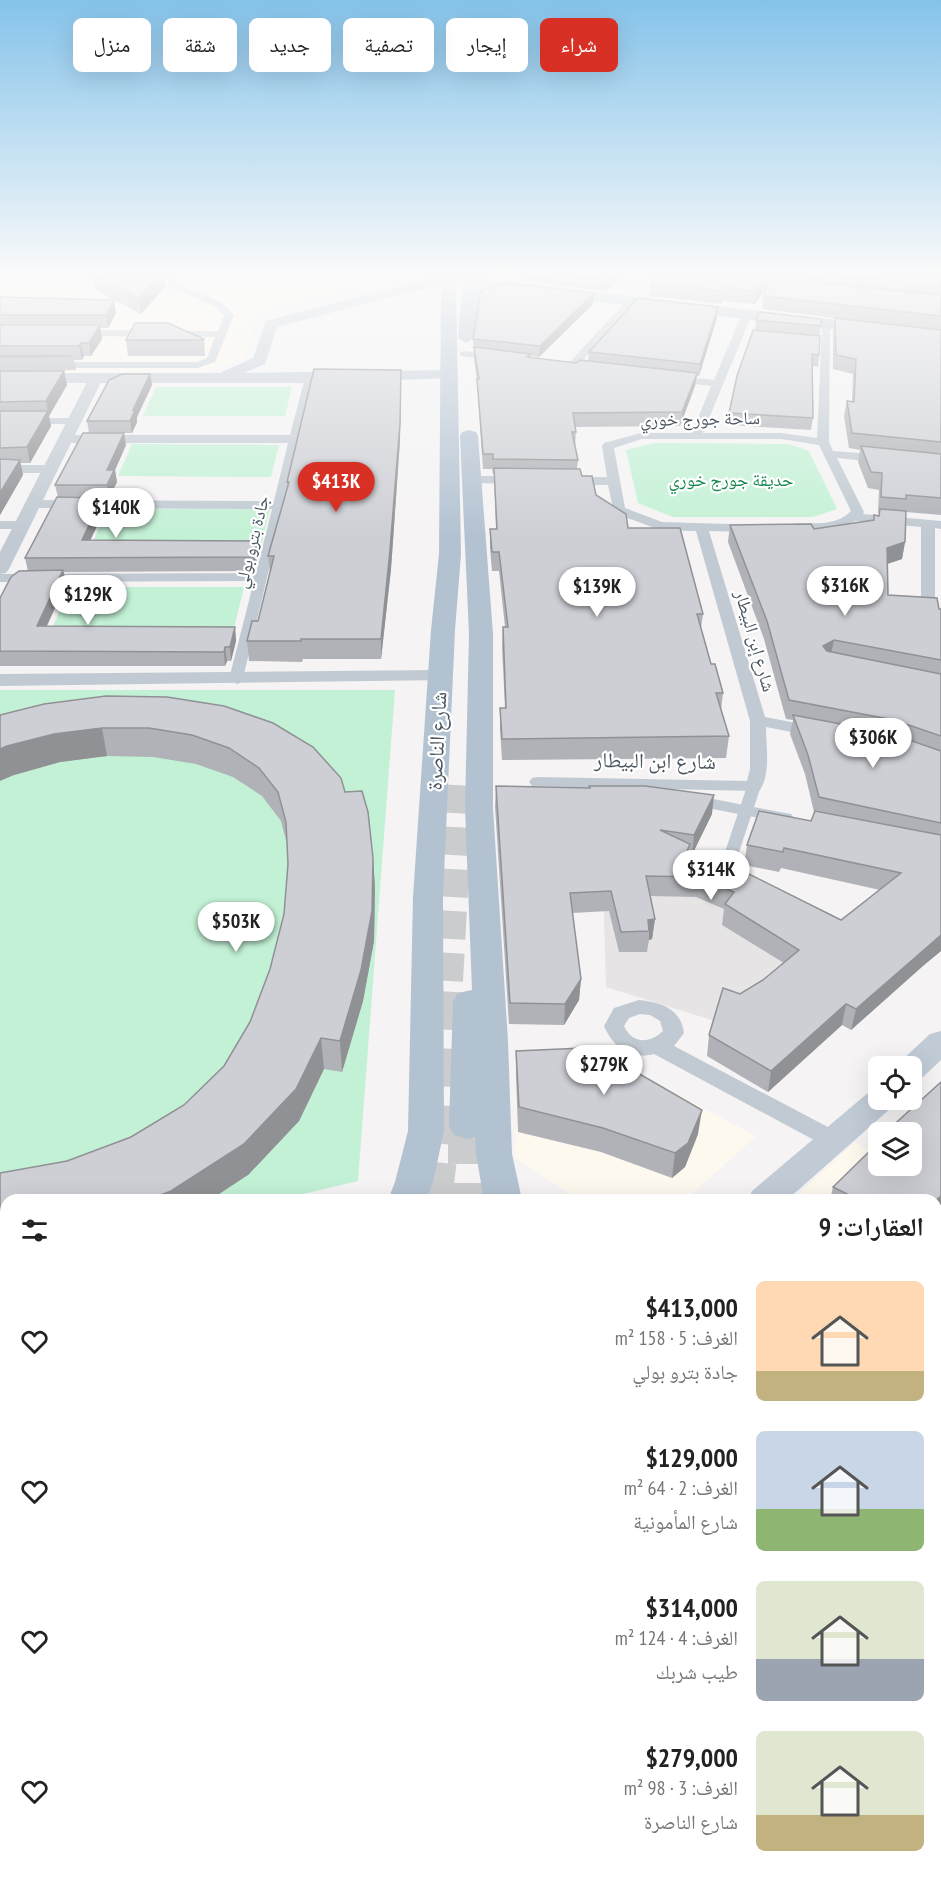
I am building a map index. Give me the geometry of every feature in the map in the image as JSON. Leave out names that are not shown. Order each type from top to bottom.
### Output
[{"type":"main road","points":[[219,378],[258,362]]},
{"type":"main road","name":"شارع الناصرة","points":[[457,362],[471,480],[482,634],[477,794],[491,1050],[494,1154],[502,1194]]},
{"type":"main road","name":"شارع الناصرة","points":[[409,1194],[426,1131],[428,897],[443,630],[450,554],[458,362]]},
{"type":"main road","points":[[0,378],[310,378],[457,365]]},
{"type":"main road","points":[[450,554],[458,597],[463,713],[477,794],[471,908],[467,1126]]},
{"type":"main road","points":[[922,1060],[941,1042]]},
{"type":"main road","points":[[771,1194],[869,1110]]},
{"type":"street","points":[[0,365],[198,365],[207,362]]},
{"type":"street","points":[[457,365],[485,362]]},
{"type":"street","points":[[572,366],[576,362]]},
{"type":"street","points":[[696,436],[730,362]]},
{"type":"street","points":[[822,362],[824,442],[858,512],[854,517]]},
{"type":"street","points":[[662,377],[719,384]]},
{"type":"street","points":[[0,569],[96,378]]},
{"type":"street","name":"جادة بترو بولي","points":[[237,679],[310,378]]},
{"type":"street","points":[[0,421],[75,421]]},
{"type":"street","name":"ساحة جورج خوري","points":[[824,442],[781,436],[641,436],[608,446],[619,510],[660,526],[823,529],[854,517]]},
{"type":"street","points":[[66,439],[295,439]]},
{"type":"street","points":[[830,454],[896,460]]},
{"type":"street","points":[[0,469],[51,469]]},
{"type":"street","points":[[471,480],[530,480]]},
{"type":"street","points":[[554,481],[614,481]]},
{"type":"street","points":[[33,504],[279,505]]},
{"type":"street","points":[[854,517],[934,525],[928,599]]},
{"type":"street","points":[[0,525],[22,525]]},
{"type":"street","name":"شارع إبن البيطار","points":[[701,527],[758,722],[756,777]]},
{"type":"street","points":[[0,578],[262,577]]},
{"type":"street","points":[[0,680],[439,676]]},
{"type":"street","points":[[758,722],[835,736]]},
{"type":"street","points":[[730,858],[756,777]]},
{"type":"street","name":"شارع ابن البيطار","points":[[538,782],[756,777]]},
{"type":"street","points":[[526,795],[691,799],[802,822]]},
{"type":"street","points":[[659,1047],[835,1141]]},
{"type":"shaded area","points":[[0,362],[239,362],[199,374],[0,374]]},
{"type":"shaded area","points":[[706,878],[816,938],[721,1023],[606,987],[603,883]]},
{"type":"shaded area","points":[[626,1067],[756,1136],[693,1194],[570,1194],[514,1157],[521,1075]]},
{"type":"shaded area","points":[[855,1142],[868,1149],[868,1176],[904,1176],[941,1191],[941,1194],[799,1194]]},
{"type":"green space","points":[[156,387],[292,387],[285,416],[143,416]]},
{"type":"green space","name":"حديقة جورج خوري","points":[[654,443],[789,444],[809,451],[837,509],[813,517],[673,517],[638,503],[626,450]]},
{"type":"green space","points":[[132,444],[279,445],[271,477],[118,476]]},
{"type":"green space","points":[[107,509],[270,509],[261,546],[91,547]]},
{"type":"green space","points":[[70,587],[244,587],[233,632],[50,633]]},
{"type":"green space","points":[[0,690],[395,690],[358,1181],[303,1194],[0,1194]]},
{"type":"building","points":[[476,362],[595,362],[697,373],[682,412],[573,413],[576,432],[572,432],[578,460],[493,459],[493,454],[483,454],[477,379],[479,379]]},
{"type":"building","points":[[679,362],[701,362],[700,364]]},
{"type":"building","points":[[742,362],[812,362],[813,418],[729,413]]},
{"type":"building","points":[[856,362],[941,362],[941,442],[852,433],[847,401],[854,402]]},
{"type":"building","points":[[314,369],[401,370],[400,423],[381,639],[247,641],[252,621],[258,621],[274,556],[268,556],[289,482],[287,482]]},
{"type":"building","points":[[0,371],[64,371],[46,401],[0,402]]},
{"type":"building","points":[[122,374],[150,374],[130,421],[87,421],[109,380]]},
{"type":"building","points":[[0,411],[48,411],[27,447],[0,448]]},
{"type":"building","points":[[83,433],[124,433],[107,470],[114,470],[107,485],[55,485]]},
{"type":"building","points":[[861,446],[941,454],[941,498],[906,495],[906,499],[881,497],[882,473],[871,472]]},
{"type":"building","points":[[0,459],[20,460],[0,493]]},
{"type":"building","points":[[494,468],[580,469],[582,476],[592,476],[596,495],[626,514],[628,528],[680,528],[703,614],[697,614],[711,664],[715,664],[723,693],[716,693],[729,736],[502,739],[500,708],[506,708],[503,627],[508,627],[499,552],[492,552],[490,529],[497,529]]},
{"type":"building","points":[[57,497],[102,498],[82,540],[257,541],[253,557],[25,558]]},
{"type":"building","points":[[880,509],[906,511],[905,542],[887,548],[888,595],[937,598],[939,609],[941,609],[941,660],[834,640],[823,646],[827,651],[941,674],[941,736],[894,720],[789,700],[767,621],[730,525],[811,524],[814,529],[874,520],[874,515],[879,516]]},
{"type":"building","points":[[63,570],[37,626],[235,627],[230,647],[225,647],[224,652],[0,651],[0,598],[11,577],[19,571]]},
{"type":"building","points":[[106,696],[167,697],[224,706],[273,723],[313,747],[341,778],[345,792],[362,791],[368,812],[373,858],[372,911],[361,970],[340,1041],[321,1038],[296,1089],[244,1144],[163,1194],[0,1194],[0,1173],[67,1161],[131,1137],[184,1105],[224,1066],[250,1022],[270,969],[284,914],[288,864],[286,822],[278,792],[259,768],[229,748],[192,735],[149,728],[102,728],[54,734],[0,749],[0,715],[44,704]]},
{"type":"building","points":[[793,715],[889,733],[941,751],[941,823],[819,797],[808,755]]},
{"type":"building","points":[[496,786],[590,788],[589,786],[645,786],[714,795],[694,835],[660,830],[690,844],[687,851],[721,860],[841,920],[901,873],[784,848],[783,852],[747,845],[759,811],[811,821],[815,811],[941,835],[941,935],[856,1009],[846,1004],[771,1071],[709,1035],[723,988],[740,994],[763,980],[799,950],[725,904],[734,892],[698,877],[646,876],[655,919],[648,920],[649,931],[621,932],[611,891],[570,893],[581,979],[565,1004],[510,1003]]},
{"type":"building","points":[[583,1048],[624,1065],[702,1110],[688,1143],[675,1153],[603,1128],[519,1107],[516,1051]]},
{"type":"building","points":[[941,1082],[941,1194],[847,1194],[833,1187],[868,1153],[868,1176],[922,1176],[922,1122],[897,1122],[910,1110],[922,1110],[922,1099]]},
{"type":"tunnel","points":[[449,981],[460,781]]},
{"type":"tunnel","points":[[434,1194],[440,1141],[449,979]]},
{"type":"tunnel","points":[[467,1126],[467,1194]]}]
